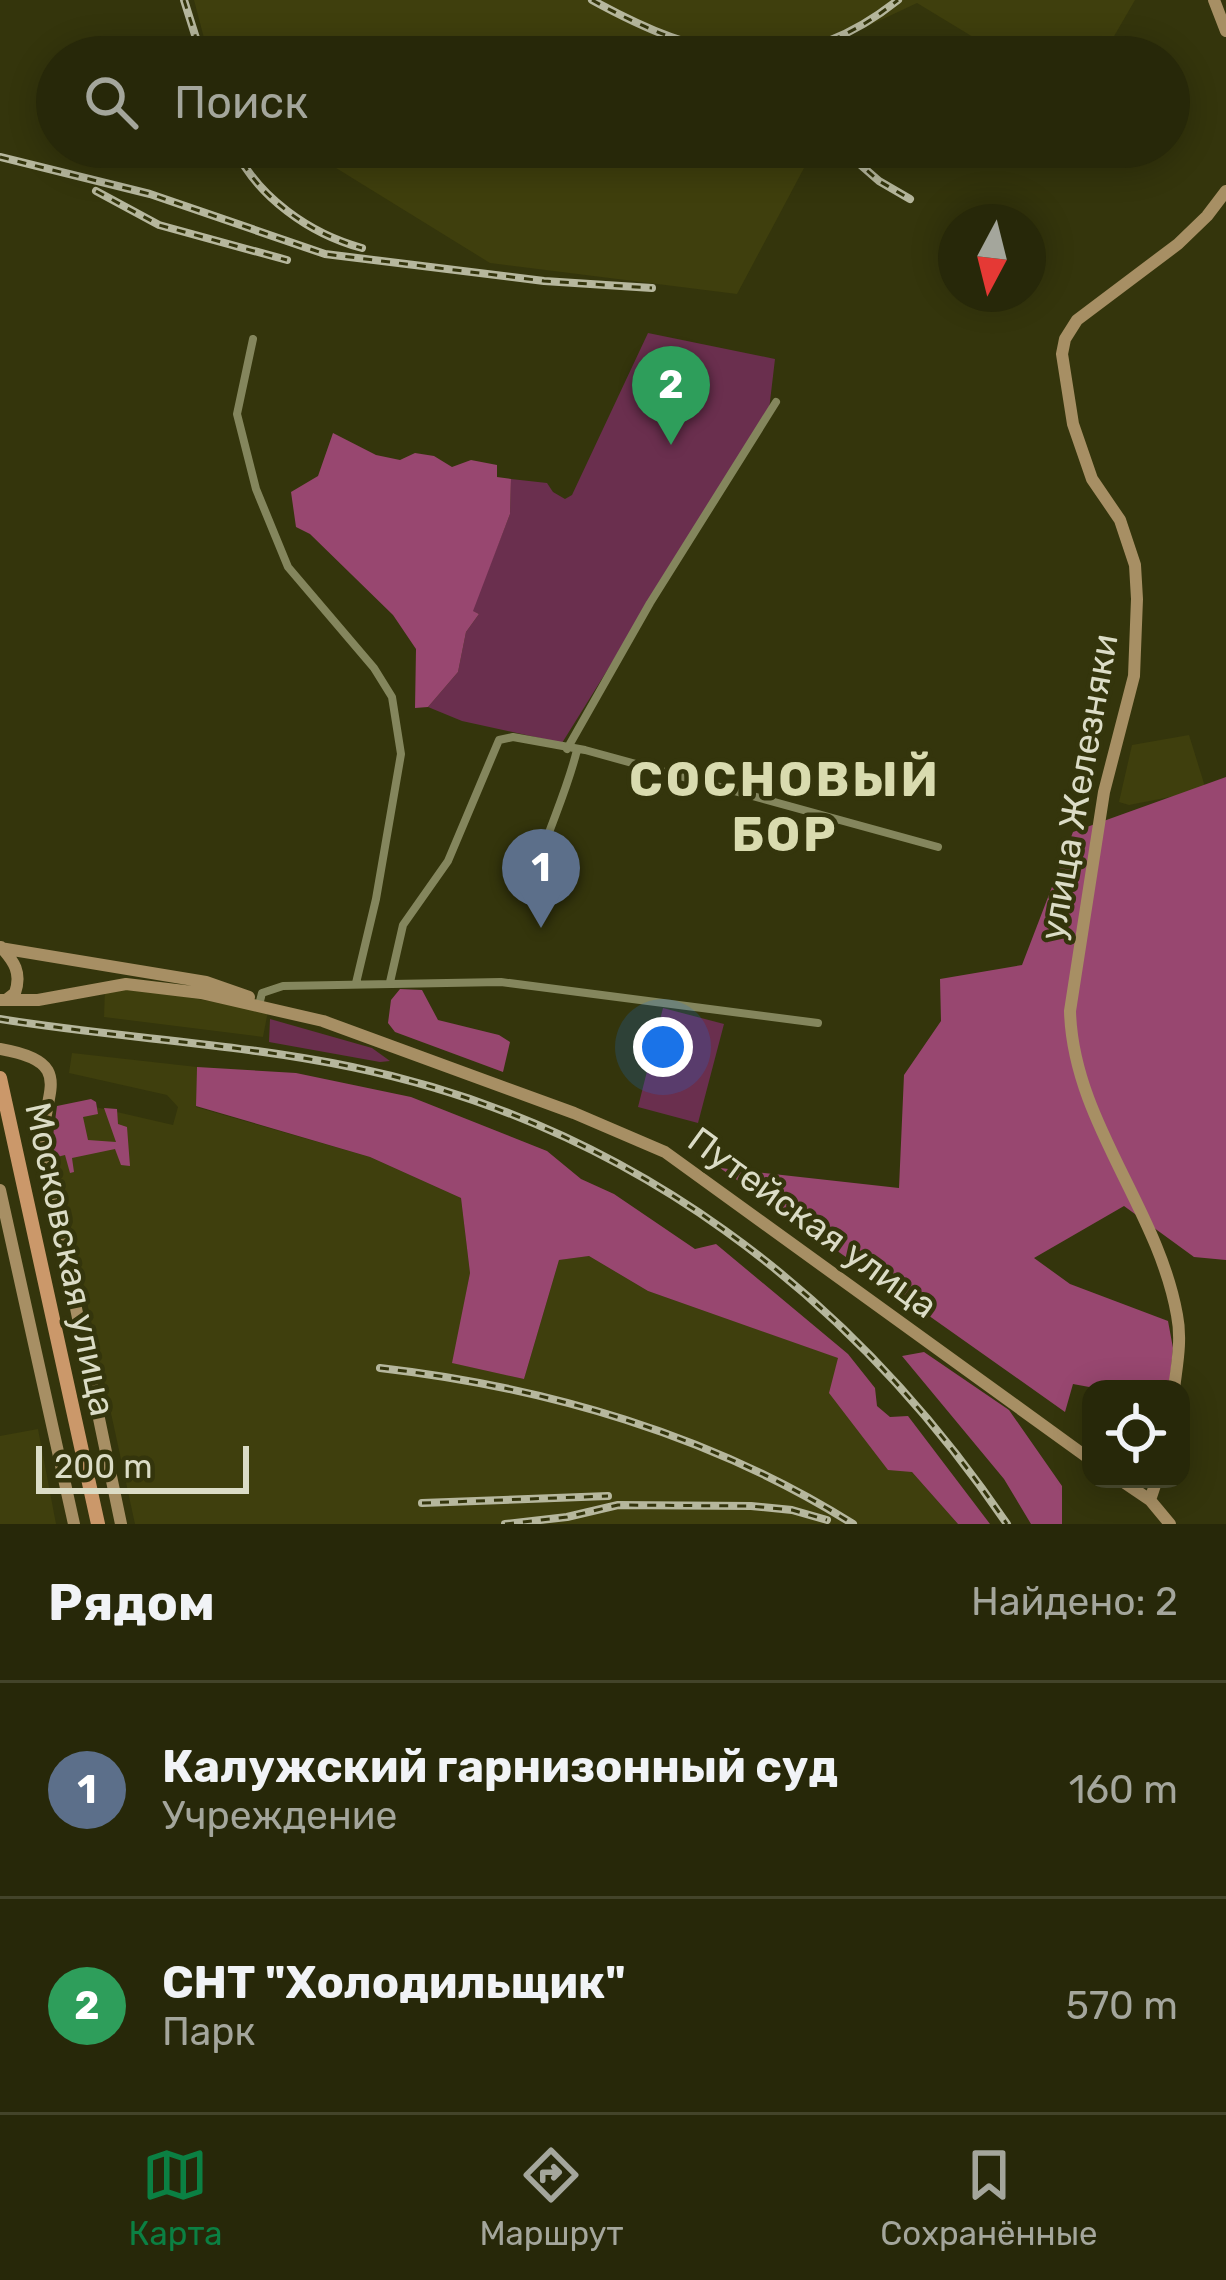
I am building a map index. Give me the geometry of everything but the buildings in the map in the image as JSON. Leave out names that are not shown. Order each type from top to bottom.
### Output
[{"type":"main road","name":"Московская улица","points":[[1,1080],[98,1524]]},
{"type":"street","points":[[1214,0],[1226,31]]},
{"type":"street","name":"улица Железняки","points":[[1175,1380],[1180,1341],[1177,1312],[1159,1257],[1079,1076],[1071,1030],[1070,1011],[1104,792],[1134,676],[1137,599],[1135,565],[1120,520],[1092,479],[1077,437],[1065,394],[1062,354],[1077,320],[1178,244],[1226,190]]},
{"type":"street","points":[[254,339],[237,414],[260,501],[289,567],[374,668],[392,698],[401,754],[356,983]]},
{"type":"street","points":[[541,855],[565,797],[572,749],[650,602],[776,402]]},
{"type":"street","points":[[389,982],[403,925],[448,861],[499,740],[514,737],[572,749],[938,847]]},
{"type":"street","points":[[1,948],[11,957],[18,976],[15,993],[2,1000]]},
{"type":"street","name":"Путейская улица","points":[[1,948],[206,982],[446,1064],[664,1151],[1082,1451]]},
{"type":"street","points":[[266,1004],[262,993],[284,986],[501,982],[818,1022]]},
{"type":"street","name":"Путейская улица","points":[[2,1000],[38,1000],[126,984],[266,1004]]},
{"type":"street","points":[[0,1048],[29,1054],[50,1073],[52,1091],[43,1150],[121,1524]]},
{"type":"street","points":[[0,1190],[74,1524]]},
{"type":"street","points":[[1132,1488],[1170,1524]]},
{"type":"street","points":[[1150,1501],[1154,1488]]},
{"type":"shaded area","points":[[194,0],[1135,0],[1114,36],[971,36],[917,3],[847,36],[203,36]]},
{"type":"shaded area","points":[[336,168],[804,168],[737,294],[490,263]]},
{"type":"shaded area","points":[[648,333],[775,359],[769,410],[562,743],[462,721],[428,707],[458,672],[466,632],[479,614],[472,611],[510,514],[511,479],[547,483],[565,499],[572,495]]},
{"type":"shaded area","points":[[333,433],[376,455],[400,460],[415,453],[434,456],[452,467],[471,460],[497,465],[497,477],[511,479],[510,514],[473,611],[479,614],[466,632],[458,672],[428,707],[415,708],[416,649],[393,615],[310,534],[296,527],[291,492],[318,476]]},
{"type":"shaded area","points":[[1189,735],[1206,790],[1129,805],[1119,802],[1132,745]]},
{"type":"shaded area","points":[[1226,777],[1226,1260],[1194,1257],[1124,1206],[1034,1258],[1070,1284],[1168,1321],[1173,1348],[1170,1380],[1082,1380],[1082,1386],[1073,1384],[1065,1412],[720,1168],[899,1188],[904,1075],[941,1021],[940,979],[1022,965],[1073,832]]},
{"type":"shaded area","points":[[134,988],[268,1011],[263,1037],[104,1017],[105,989]]},
{"type":"shaded area","points":[[400,989],[422,990],[438,1020],[510,1042],[503,1072],[395,1032],[388,1023],[391,1000]]},
{"type":"shaded area","points":[[663,1008],[724,1024],[698,1123],[638,1107]]},
{"type":"shaded area","points":[[270,1019],[372,1048],[390,1061],[269,1042]]},
{"type":"shaded area","points":[[72,1053],[197,1067],[196,1107],[370,1157],[461,1198],[470,1273],[453,1363],[524,1379],[559,1260],[589,1256],[648,1291],[839,1358],[912,1472],[958,1524],[135,1524],[53,1145],[91,1106],[173,1125],[178,1107],[167,1095],[69,1073]]},
{"type":"shaded area","points":[[197,1067],[296,1073],[411,1097],[547,1151],[581,1179],[614,1194],[695,1249],[716,1244],[848,1354],[875,1388],[877,1406],[890,1417],[908,1416],[990,1524],[958,1524],[912,1472],[888,1470],[829,1393],[838,1358],[648,1291],[589,1256],[559,1260],[524,1379],[452,1363],[470,1273],[461,1198],[370,1157],[196,1106]]},
{"type":"shaded area","points":[[91,1099],[98,1114],[83,1117],[88,1140],[116,1142],[104,1108],[117,1109],[118,1124],[127,1127],[130,1166],[121,1165],[115,1149],[72,1158],[74,1172],[70,1173],[65,1155],[53,1158],[57,1106]]},
{"type":"shaded area","points":[[924,1352],[1009,1410],[1062,1486],[1062,1524],[1031,1524],[1004,1479],[902,1356]]},
{"type":"shaded area","points":[[38,1429],[56,1524],[0,1524],[0,1436]]},
{"type":"railway","points":[[184,0],[195,36]]},
{"type":"railway","points":[[592,0],[669,36]]},
{"type":"railway","points":[[839,36],[898,0]]},
{"type":"railway","points":[[0,157],[36,166]]},
{"type":"railway","points":[[45,168],[150,194],[325,254],[544,281],[652,288]]},
{"type":"railway","points":[[246,168],[287,211],[323,233],[362,248]]},
{"type":"railway","points":[[864,168],[910,199]]},
{"type":"railway","points":[[96,191],[159,225],[287,260]]},
{"type":"railway","points":[[0,1019],[352,1067],[453,1094],[549,1130],[640,1176],[725,1230],[804,1293],[877,1363],[945,1440],[1007,1524]]},
{"type":"railway","points":[[380,1368],[504,1388],[625,1420],[743,1465],[853,1524]]},
{"type":"railway","points":[[422,1503],[608,1496]]},
{"type":"railway","points":[[505,1524],[618,1505],[751,1506],[827,1520]]},
{"type":"place","name":"СНТ \"Холодильщик\"","points":[[671,445]]},
{"type":"place","name":"Калужский гарнизонный суд","points":[[541,928]]},
{"type":"district","name":"СОСНОВЫЙ БОР","points":[[785,806]]}]
